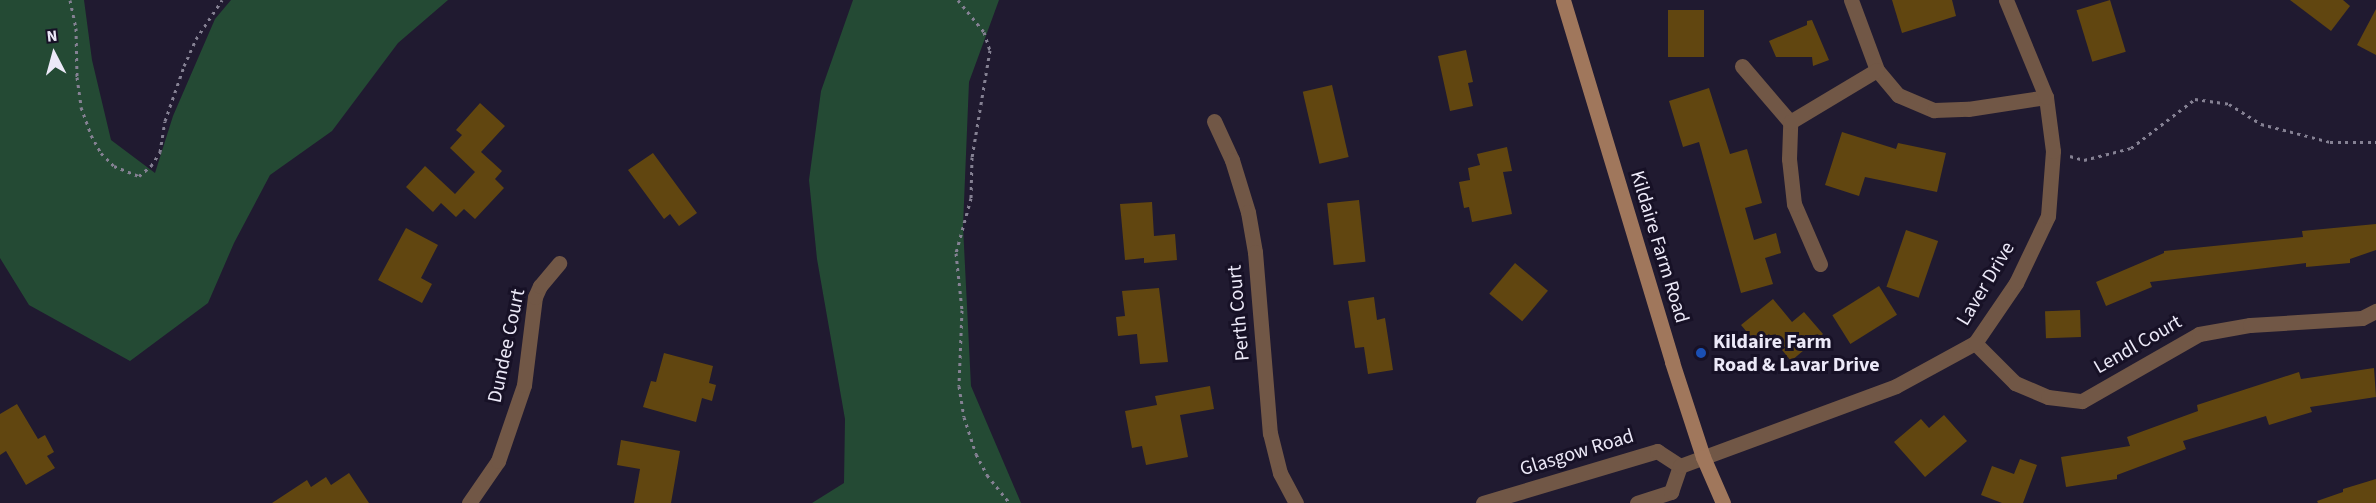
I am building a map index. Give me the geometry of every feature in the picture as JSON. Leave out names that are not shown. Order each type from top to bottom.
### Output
[{"type":"main road","name":"Kildaire Farm Road","points":[[1563,0],[1669,351],[1703,457],[1723,503]]},
{"type":"street","points":[[1851,0],[1877,70],[1898,95],[1934,110],[1968,109],[2046,97]]},
{"type":"street","name":"Laver Drive","points":[[1703,457],[1737,447],[1896,386],[1975,343],[2016,283],[2048,216],[2053,151],[2046,97],[2006,0]]},
{"type":"street","points":[[1742,66],[1790,122],[1789,159],[1794,204],[1820,264]]},
{"type":"street","points":[[1790,122],[1877,70]]},
{"type":"street","name":"Perth Court","points":[[1214,121],[1232,160],[1248,212],[1255,252],[1270,433],[1280,473],[1296,503]]},
{"type":"street","name":"Dundee Court","points":[[470,503],[498,461],[524,385],[535,297],[540,286],[559,263]]},
{"type":"street","name":"Lendl Court","points":[[1975,343],[2015,383],[2048,397],[2082,401],[2199,334],[2250,325],[2362,318],[2376,311]]},
{"type":"street","name":"Glasgow Road","points":[[1484,503],[1657,451],[1680,466]]},
{"type":"street","points":[[1637,503],[1671,492],[1680,466],[1703,457]]},
{"type":"path","points":[[70,0],[76,28],[77,76],[81,108],[91,135],[101,153],[114,166],[139,176],[151,166],[160,152],[165,121],[183,66],[196,39],[222,0]]},
{"type":"path","points":[[958,0],[984,32],[990,50],[972,157],[971,198],[957,253],[962,310],[959,386],[964,417],[976,454],[987,475],[1010,503]]},
{"type":"path","points":[[2053,151],[2084,160],[2131,148],[2195,99],[2229,104],[2261,124],[2330,142],[2376,142]]},
{"type":"green space","points":[[0,0],[84,0],[92,60],[111,140],[155,173],[173,116],[215,19],[231,0],[448,0],[398,43],[332,131],[270,175],[234,243],[208,303],[130,361],[29,305],[0,258]]},
{"type":"green space","points":[[853,0],[999,0],[969,82],[963,226],[971,386],[1021,503],[812,503],[844,483],[845,419],[817,259],[809,180],[821,91]]},
{"type":"building","points":[[1892,0],[1952,0],[1956,16],[1902,33]]},
{"type":"building","points":[[2110,0],[2126,52],[2092,62],[2077,10]]},
{"type":"building","points":[[2290,0],[2343,0],[2350,6],[2331,31]]},
{"type":"building","points":[[2376,9],[2376,55],[2357,45]]},
{"type":"building","points":[[1668,10],[1704,10],[1704,57],[1668,57]]},
{"type":"building","points":[[1812,20],[1829,60],[1813,66],[1812,57],[1776,57],[1769,41],[1807,25],[1807,21]]},
{"type":"building","points":[[1466,50],[1473,82],[1468,83],[1473,106],[1450,111],[1438,56]]},
{"type":"building","points":[[1332,85],[1349,157],[1319,164],[1303,92]]},
{"type":"building","points":[[1709,88],[1730,154],[1747,149],[1762,203],[1745,208],[1754,240],[1776,233],[1781,253],[1765,258],[1773,284],[1741,293],[1699,142],[1683,147],[1669,101]]},
{"type":"building","points":[[480,103],[505,126],[481,152],[502,171],[495,179],[504,188],[475,219],[464,209],[456,217],[441,203],[433,212],[406,187],[425,166],[455,194],[475,172],[450,148],[462,135],[456,130]]},
{"type":"building","points":[[1842,132],[1896,149],[1898,143],[1946,153],[1937,192],[1865,177],[1859,196],[1825,185]]},
{"type":"building","points":[[1507,147],[1512,171],[1503,172],[1512,214],[1472,222],[1469,207],[1464,208],[1459,182],[1470,180],[1468,168],[1480,165],[1477,154]]},
{"type":"building","points":[[653,153],[697,213],[679,226],[670,214],[664,219],[628,170]]},
{"type":"building","points":[[1359,200],[1365,262],[1334,265],[1327,203]]},
{"type":"building","points":[[1152,202],[1154,236],[1175,234],[1177,260],[1144,263],[1144,258],[1125,260],[1120,204]]},
{"type":"building","points":[[2376,224],[2376,250],[2350,259],[2350,263],[2306,267],[2306,263],[2150,282],[2152,287],[2106,306],[2096,282],[2164,253],[2164,251],[2303,237],[2302,231]]},
{"type":"building","points":[[406,228],[438,245],[421,278],[432,284],[422,303],[378,280]]},
{"type":"building","points":[[1906,230],[1938,241],[1919,298],[1886,287]]},
{"type":"building","points":[[1515,263],[1548,291],[1522,321],[1489,294]]},
{"type":"building","points":[[1879,286],[1897,315],[1850,344],[1832,315]]},
{"type":"building","points":[[1159,288],[1168,362],[1140,364],[1137,334],[1118,336],[1116,317],[1125,316],[1122,291]]},
{"type":"building","points":[[1374,297],[1377,320],[1385,318],[1393,370],[1368,374],[1364,347],[1355,348],[1348,301]]},
{"type":"building","points":[[1773,299],[1792,322],[1804,312],[1823,334],[1791,361],[1769,334],[1757,344],[1741,325]]},
{"type":"building","points":[[2080,310],[2081,337],[2046,338],[2045,311]]},
{"type":"building","points":[[664,353],[713,366],[709,383],[716,385],[712,401],[702,398],[696,422],[643,407],[651,381],[656,382]]},
{"type":"building","points":[[2374,368],[2376,397],[2310,407],[2312,412],[2269,425],[2266,416],[2183,441],[2186,449],[2117,475],[2117,479],[2066,487],[2061,457],[2130,446],[2127,437],[2198,411],[2197,405],[2299,372],[2301,379]]},
{"type":"building","points":[[1210,386],[1214,409],[1180,415],[1188,457],[1146,465],[1142,446],[1132,448],[1125,411],[1157,405],[1155,396]]},
{"type":"building","points":[[17,404],[38,439],[45,435],[54,452],[47,456],[55,468],[26,485],[6,451],[0,455],[0,414]]},
{"type":"building","points":[[1944,415],[1967,441],[1925,477],[1894,442],[1921,419],[1929,428]]},
{"type":"building","points":[[621,440],[680,451],[671,503],[634,503],[640,469],[617,465]]},
{"type":"building","points":[[2020,459],[2037,465],[2023,503],[2002,503],[1981,495],[1992,466],[2014,474]]},
{"type":"building","points":[[349,473],[369,503],[272,503],[307,480],[311,487],[326,477],[331,485]]},
{"type":"building","points":[[2376,479],[2376,503],[2318,503],[2317,501],[2343,492],[2343,489]]},
{"type":"place","name":"Kildaire Farm Road & Lavar Drive","points":[[1701,353]]}]
